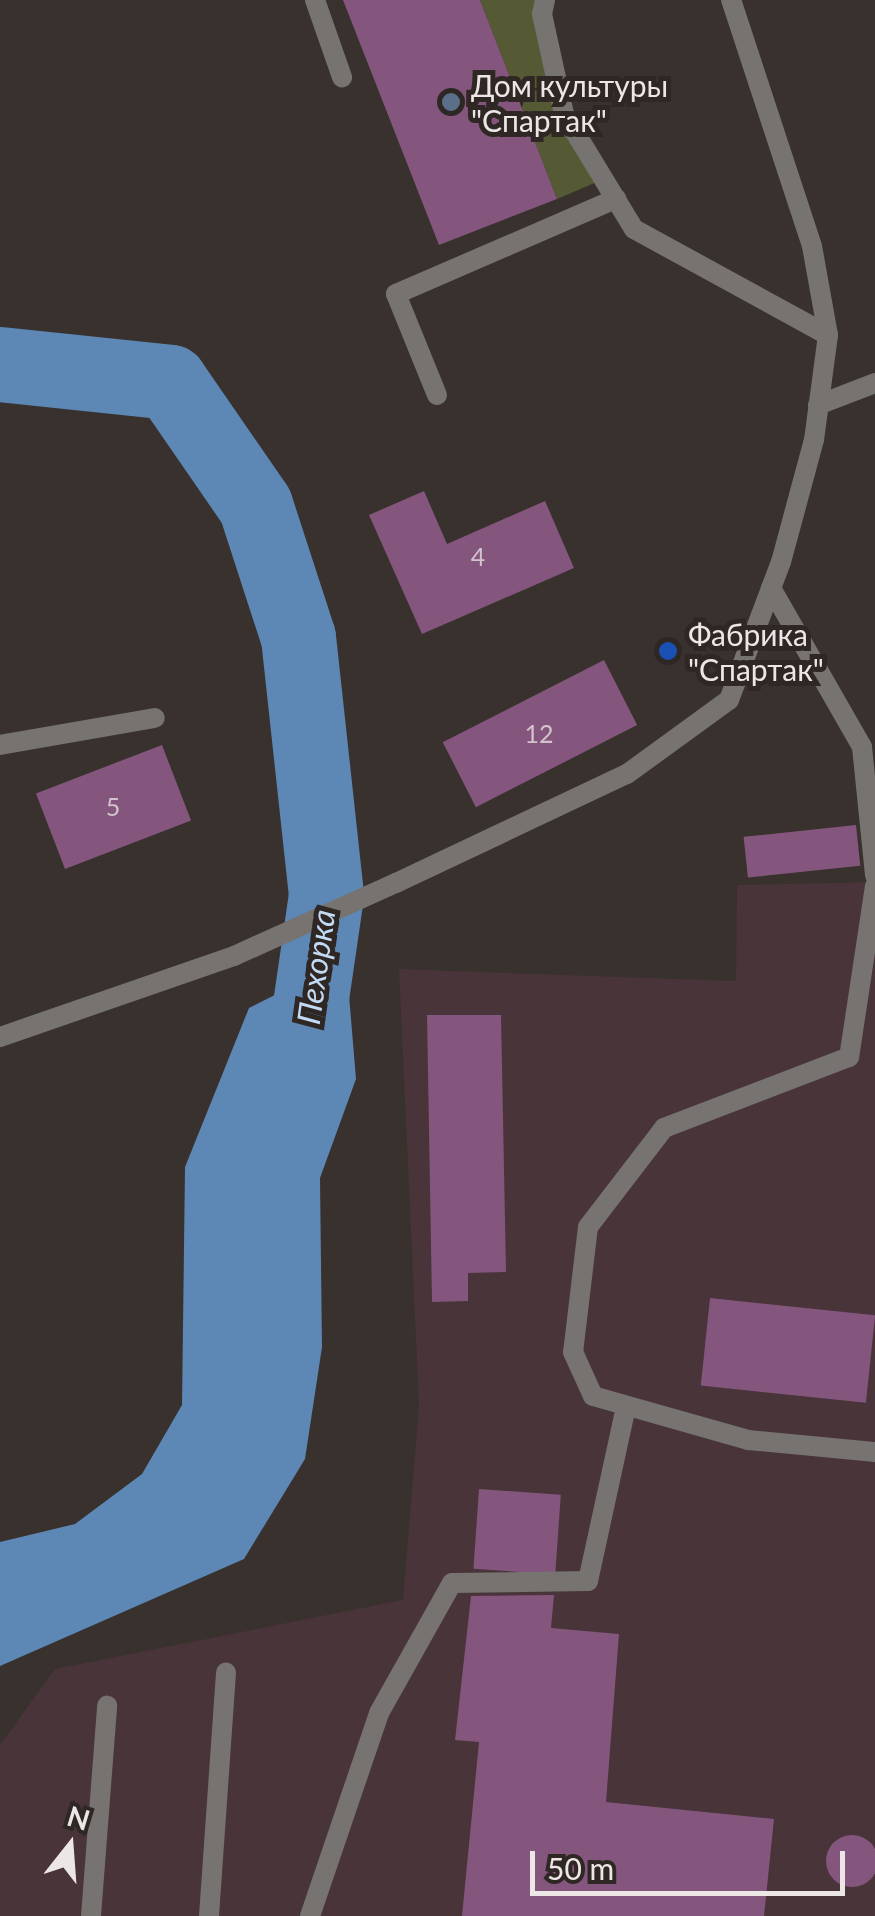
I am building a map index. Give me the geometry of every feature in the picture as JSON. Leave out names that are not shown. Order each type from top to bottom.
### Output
[{"type":"street","points":[[315,0],[342,77]]},
{"type":"street","points":[[545,0],[542,14],[564,114],[634,229],[828,335]]},
{"type":"street","points":[[0,1037],[234,956],[396,883],[626,774],[729,700],[771,588],[818,405],[828,335],[812,246],[731,0]]},
{"type":"street","points":[[437,395],[396,294],[616,199]]},
{"type":"street","points":[[818,405],[875,383]]},
{"type":"street","points":[[771,588],[869,747],[875,876]]},
{"type":"street","points":[[1,741],[155,718]]},
{"type":"street","points":[[875,886],[849,1057],[664,1128],[588,1226],[574,1352],[593,1396],[748,1440],[875,1452]]},
{"type":"street","points":[[310,1916],[379,1713],[452,1583],[588,1581],[626,1406]]},
{"type":"street","points":[[209,1916],[226,1673]]},
{"type":"street","points":[[91,1916],[107,1706]]},
{"type":"shaded area","points":[[875,882],[875,1916],[0,1916],[0,1745],[55,1669],[403,1600],[419,1405],[399,969],[736,981],[737,885]]},
{"type":"green space","points":[[480,0],[545,0],[564,114],[604,179],[557,199]]},
{"type":"water","points":[[346,959],[356,1079],[320,1178],[322,1347],[305,1459],[244,1559],[0,1666],[0,1542],[75,1524],[142,1474],[182,1405],[185,1167],[249,1008]]},
{"type":"building","name":"Дом культуры \"Спартак\"","points":[[343,0],[480,0],[557,199],[439,245]]},
{"type":"building","points":[[424,491],[447,544],[545,501],[574,568],[422,634],[369,515]]},
{"type":"building","points":[[604,660],[637,725],[476,807],[443,742]]},
{"type":"building","points":[[162,745],[191,821],[65,869],[36,793]]},
{"type":"building","points":[[856,825],[860,866],[748,878],[744,837]]},
{"type":"building","points":[[427,1015],[501,1015],[506,1272],[468,1273],[468,1301],[432,1302]]},
{"type":"building","points":[[710,1298],[875,1315],[866,1403],[701,1386]]},
{"type":"building","points":[[479,1489],[561,1495],[555,1575],[473,1569]]},
{"type":"building","points":[[554,1595],[551,1628],[619,1634],[606,1802],[774,1819],[764,1916],[462,1916],[479,1742],[455,1740],[471,1596]]},
{"type":"building","points":[[852,1835],[870,1843],[878,1861],[870,1879],[852,1887],[834,1879],[826,1861],[834,1843]]},
{"type":"waterway","name":"Пехорка","points":[[0,364],[170,382],[255,505],[298,637],[326,895],[300,1074]]},
{"type":"place","name":"Дом культуры \"Спартак\"","points":[[451,102]]},
{"type":"place","name":"Фабрика \"Спартак\"","points":[[668,651]]}]
